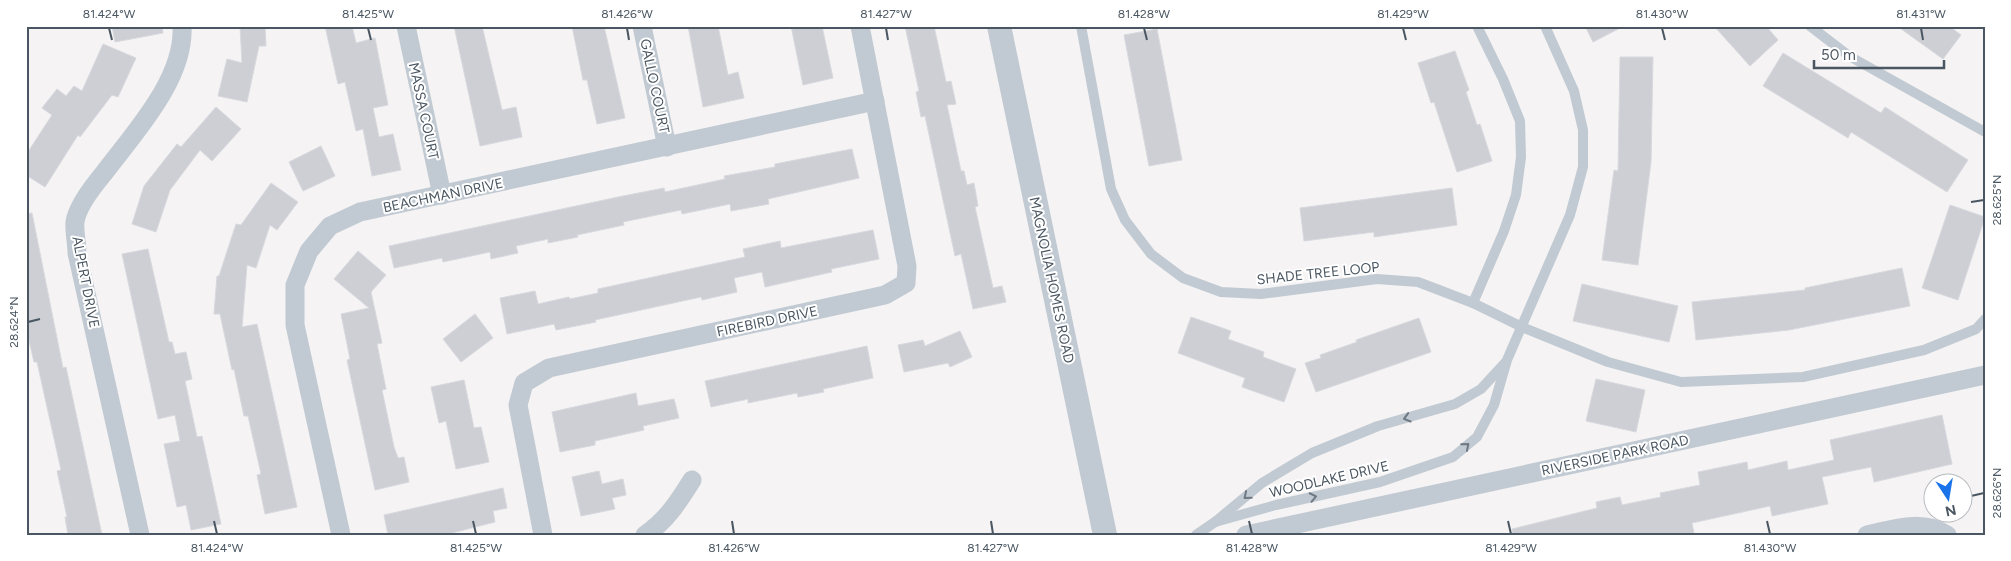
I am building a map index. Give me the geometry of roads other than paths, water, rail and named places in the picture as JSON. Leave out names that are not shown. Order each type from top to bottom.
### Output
[{"type":"street","name":"ALPERT DRIVE","points":[[140,535],[77,253],[75,222],[88,192],[157,105],[174,68],[182,26]]},
{"type":"street","name":"MASSA COURT","points":[[406,26],[442,195]]},
{"type":"street","name":"GALLO COURT","points":[[642,26],[667,147]]},
{"type":"street","name":"FIREBIRD DRIVE","points":[[543,535],[518,405],[524,383],[549,368],[885,295],[906,283],[908,266],[860,26]]},
{"type":"street","name":"MAGNOLIA HOMES ROAD","points":[[999,26],[1105,535]]},
{"type":"street","name":"BEACHMAN DRIVE","points":[[341,535],[295,325],[295,285],[309,250],[330,226],[360,212],[875,101]]},
{"type":"street","name":"RIVERSIDE PARK ROAD","points":[[1246,535],[1985,375]]},
{"type":"street","points":[[645,535],[659,526],[673,510],[692,480]]},
{"type":"street","points":[[1867,535],[1912,525],[1933,527],[1947,535]]},
{"type":"lane","name":"SHADE TREE LOOP","points":[[1082,26],[1111,189],[1125,220],[1151,254],[1183,278],[1221,292],[1261,294],[1377,279],[1418,282],[1473,303],[1608,362],[1681,382],[1803,377],[1924,350],[1976,329],[1985,320]]},
{"type":"lane","points":[[1473,303],[1504,231],[1516,195],[1521,157],[1520,121],[1503,79],[1477,26]]},
{"type":"lane","name":"WOODLAKE DRIVE","points":[[1216,522],[1276,505],[1380,482],[1453,457],[1477,437],[1494,405],[1507,360],[1570,215],[1583,167],[1583,130],[1574,91],[1545,26]]},
{"type":"lane","points":[[1810,26],[1849,56],[1985,132]]},
{"type":"lane","name":"WOODLAKE DRIVE","points":[[1196,535],[1216,522],[1262,483],[1312,453],[1378,426],[1455,404],[1481,390],[1507,360]]}]
